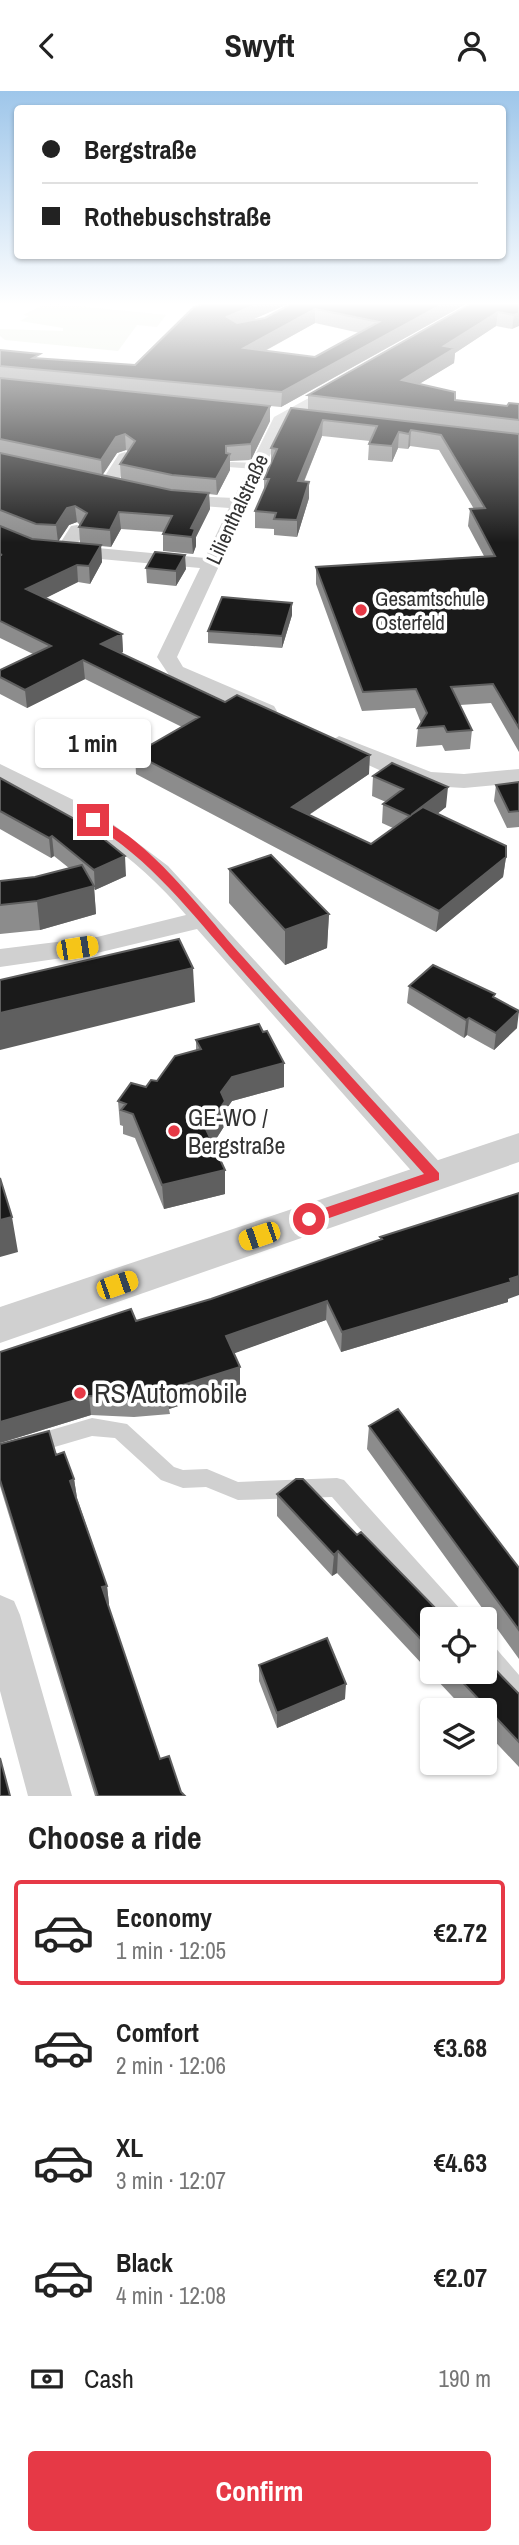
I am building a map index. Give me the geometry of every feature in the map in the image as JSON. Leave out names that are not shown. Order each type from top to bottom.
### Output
[{"type":"street","points":[[276,414],[341,384]]},
{"type":"street","points":[[276,414],[312,418]]},
{"type":"street","name":"Lilienthalstraße","points":[[276,414],[240,504],[167,657],[176,671],[285,719]]},
{"type":"street","points":[[107,485],[125,457]]},
{"type":"street","points":[[159,496],[240,504]]},
{"type":"street","points":[[63,552],[77,530]]},
{"type":"street","points":[[0,534],[34,548],[212,564]]},
{"type":"street","points":[[322,735],[419,777],[460,781],[519,776]]},
{"type":"street","points":[[0,771],[119,835],[178,887],[203,919],[434,1176]]},
{"type":"street","points":[[0,958],[97,944],[203,919]]},
{"type":"street","points":[[0,1325],[519,1147]]},
{"type":"street","points":[[0,1615],[50,1796]]},
{"type":"lane","points":[[231,465],[257,466]]},
{"type":"lane","points":[[0,1454],[92,1427],[120,1430],[168,1474],[183,1479],[207,1478],[238,1491],[337,1486],[443,1607]]},
{"type":"lane","points":[[497,1667],[519,1692]]},
{"type":"building","points":[[0,384],[54,384],[270,406],[251,444],[226,446],[226,453],[230,454],[216,479],[172,475],[120,464],[135,441],[125,434],[116,437],[101,460],[0,439]]},
{"type":"building","points":[[191,384],[297,384],[282,392]]},
{"type":"building","points":[[328,384],[418,384],[455,392],[455,400],[507,406],[509,403],[519,404],[519,420],[308,395]]},
{"type":"building","points":[[291,408],[519,434],[519,728],[493,684],[451,687],[472,730],[447,732],[444,726],[418,728],[427,713],[416,689],[363,692],[316,567],[495,556],[470,509],[485,508],[441,435],[411,430],[409,434],[399,432],[392,446],[369,444],[377,426],[323,420],[298,481],[309,482],[297,520],[274,519],[276,513],[255,511],[269,479],[264,479],[277,449],[271,448]]},
{"type":"building","points":[[0,453],[171,490],[209,493],[191,528],[195,529],[192,537],[163,534],[172,516],[119,512],[110,530],[79,527],[87,513],[75,506],[67,508],[56,525],[36,524],[0,510]]},
{"type":"building","points":[[0,526],[32,539],[101,545],[89,566],[77,565],[26,589],[122,634],[101,644],[225,702],[237,695],[370,755],[292,807],[371,844],[410,816],[383,804],[403,789],[373,776],[392,763],[448,787],[411,815],[423,807],[506,846],[506,857],[439,911],[135,754],[199,717],[83,660],[25,690],[0,677],[0,670],[51,646],[0,621]]},
{"type":"building","points":[[155,552],[185,555],[176,571],[146,568]]},
{"type":"building","points":[[222,597],[292,603],[282,636],[208,631]]},
{"type":"building","points":[[0,778],[89,827],[125,856],[94,870],[52,836],[49,838],[0,811]]},
{"type":"building","points":[[519,782],[519,811],[509,812],[496,785]]},
{"type":"building","points":[[271,855],[329,914],[285,930],[229,869]]},
{"type":"building","points":[[82,865],[94,886],[37,901],[0,905],[0,881],[35,877]]},
{"type":"building","points":[[179,939],[193,968],[0,1013],[0,980]]},
{"type":"building","points":[[433,965],[495,994],[493,997],[519,1011],[496,1033],[469,1018],[466,1020],[409,986]]},
{"type":"building","name":"GE-WO / Bergstraße","points":[[259,1024],[263,1032],[267,1031],[284,1063],[232,1077],[221,1092],[225,1101],[206,1129],[225,1170],[162,1185],[133,1114],[121,1110],[126,1104],[118,1101],[131,1083],[146,1087],[151,1080],[157,1081],[175,1056],[201,1049],[196,1040]]},
{"type":"building","points":[[0,1178],[12,1217],[0,1220]]},
{"type":"building","points":[[519,1193],[519,1276],[510,1279],[511,1282],[342,1332],[327,1301],[226,1336],[240,1367],[167,1390],[168,1394],[132,1398],[89,1396],[0,1422],[0,1352],[131,1309],[136,1321],[211,1299],[382,1239],[380,1237]]},
{"type":"building","points":[[398,1409],[519,1568],[519,1630],[369,1426]]},
{"type":"building","points":[[49,1431],[56,1455],[64,1452],[74,1479],[70,1481],[107,1586],[102,1587],[160,1759],[169,1756],[181,1792],[185,1796],[98,1796],[0,1480],[0,1444]]},
{"type":"building","points":[[296,1479],[303,1479],[357,1535],[361,1532],[434,1607],[420,1607],[420,1638],[338,1551],[334,1555],[277,1494]]},
{"type":"building","points":[[327,1638],[346,1684],[277,1713],[259,1665]]},
{"type":"building","points":[[497,1671],[519,1694],[519,1742],[497,1719],[497,1698],[477,1698],[464,1684],[497,1684]]},
{"type":"building","points":[[0,1758],[10,1796],[0,1796]]},
{"type":"place","name":"Gesamtschule Osterfeld","points":[[361,610]]},
{"type":"place","name":"GE-WO / Bergstraße","points":[[174,1131]]},
{"type":"place","name":"RS Automobile","points":[[80,1393]]},
{"type":"route","points":[[93,820],[119,835],[150,859],[178,887],[234,955],[434,1176],[309,1219]]}]
